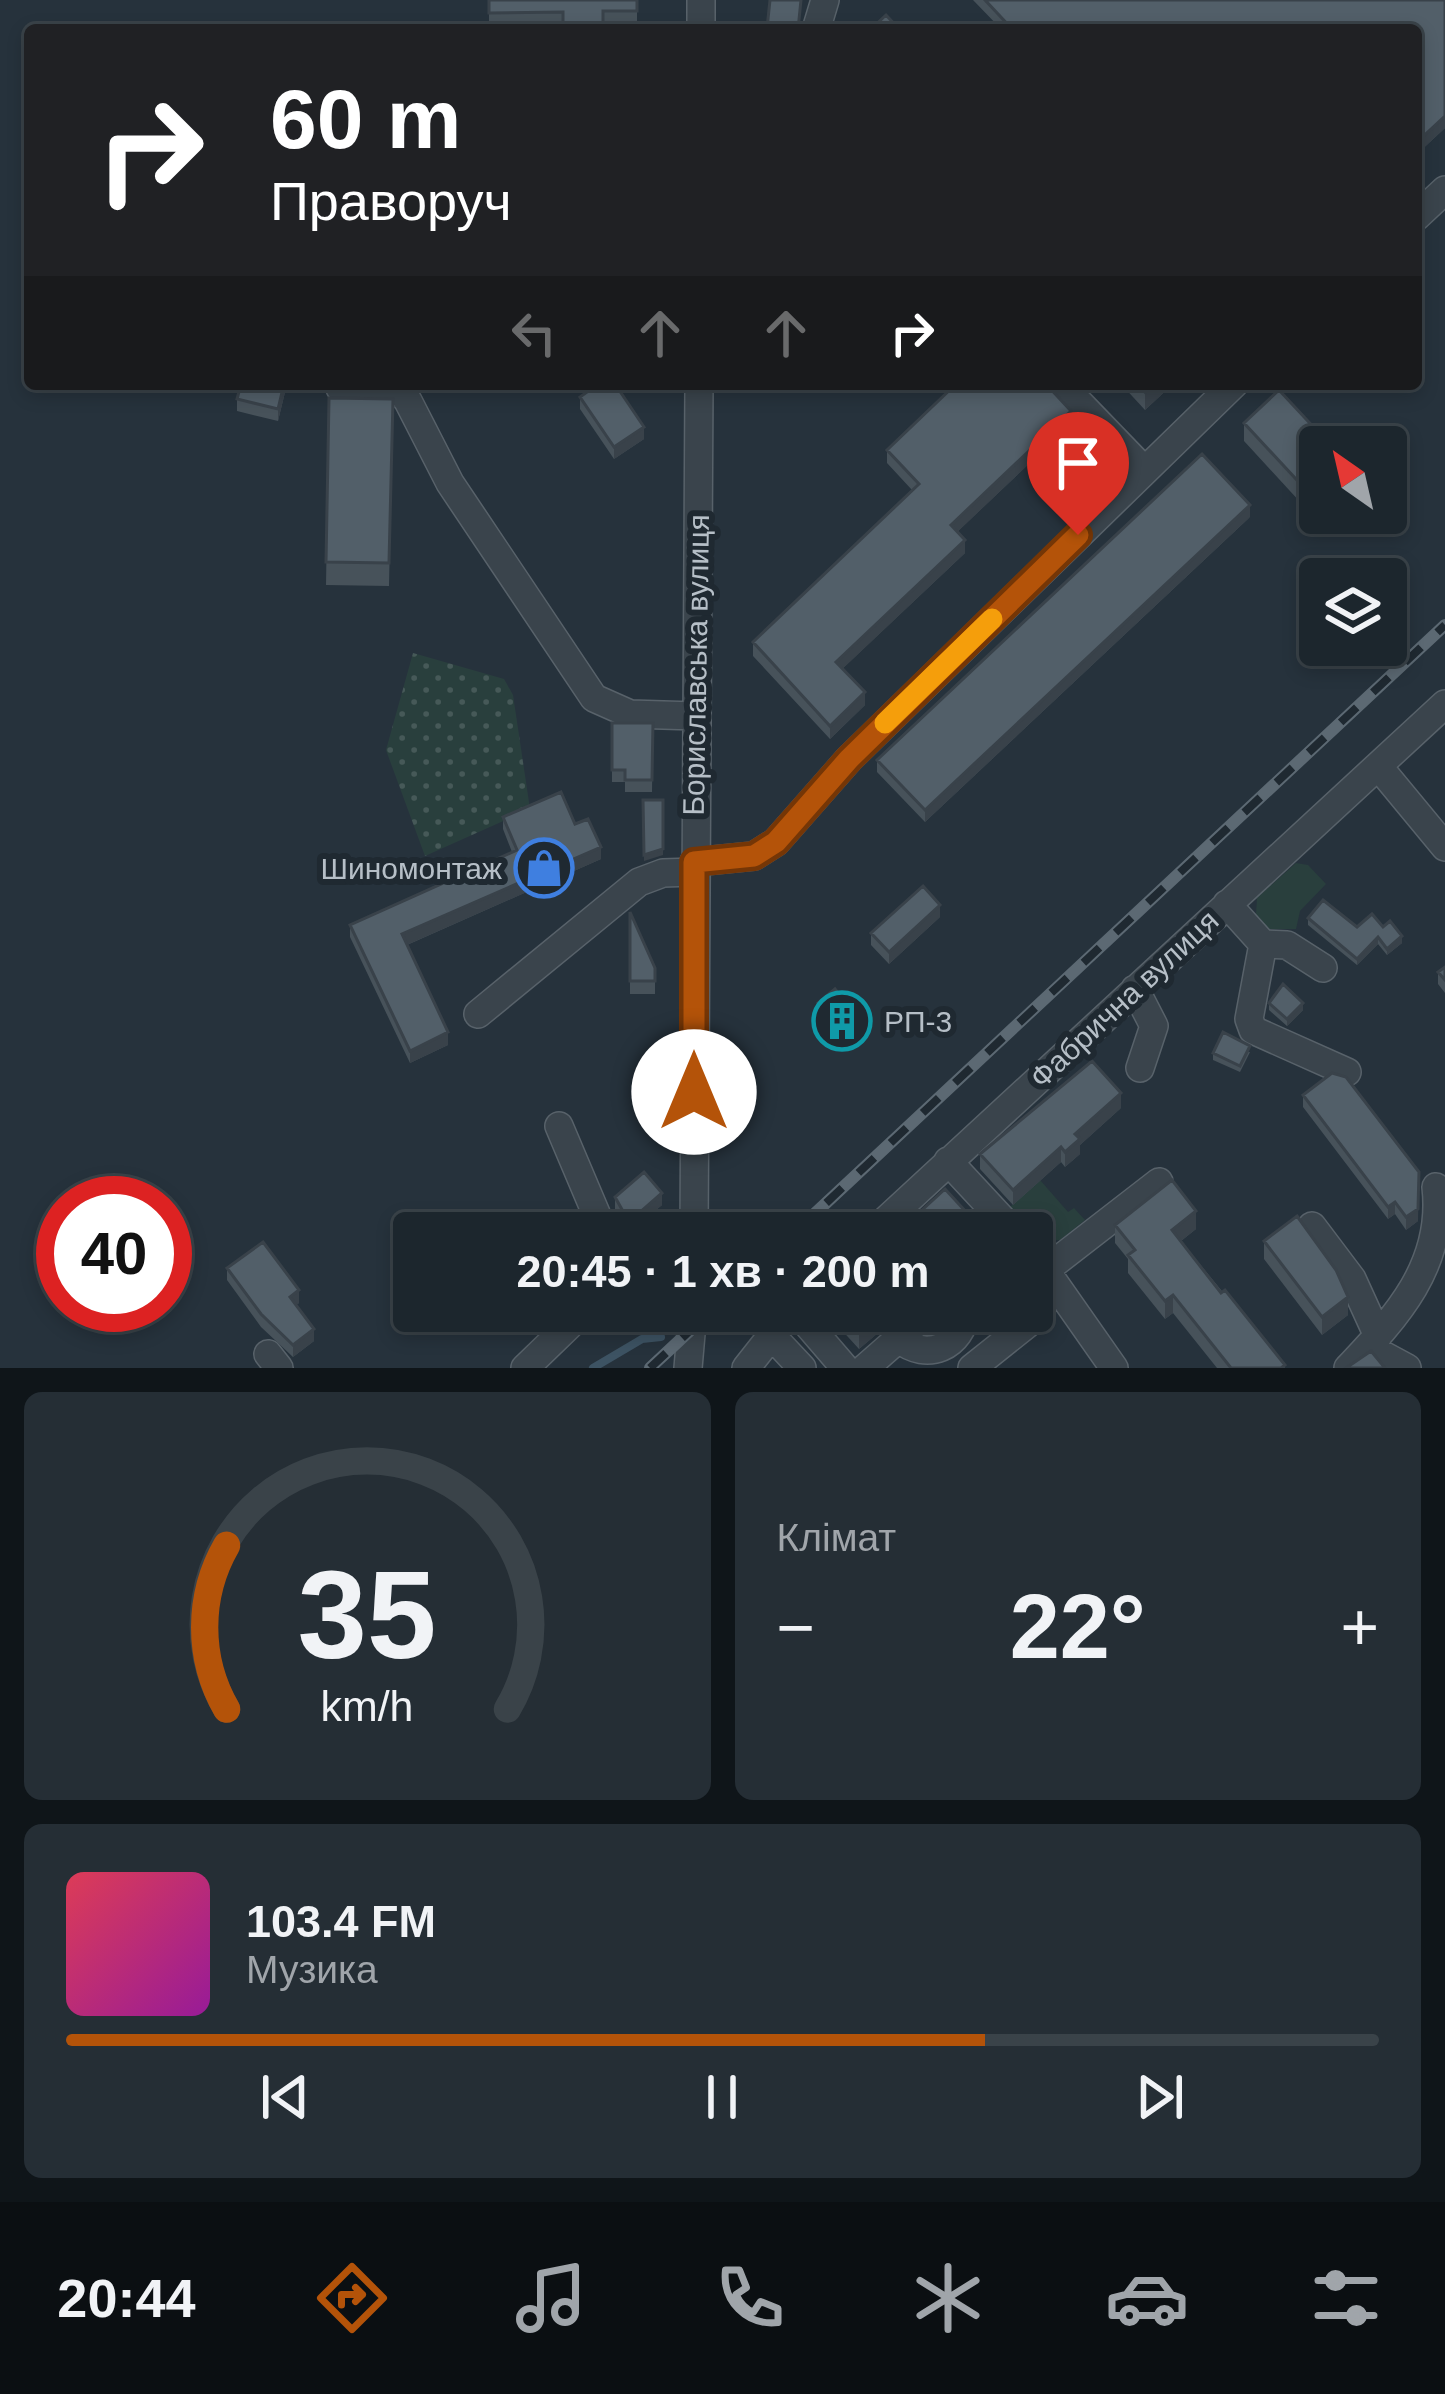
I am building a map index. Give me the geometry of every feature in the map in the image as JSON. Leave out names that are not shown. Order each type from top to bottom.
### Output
[{"type":"street","points":[[1422,211],[1445,190]]},
{"type":"street","points":[[370,390],[401,392],[409,400],[450,483],[594,698],[630,714],[696,716]]},
{"type":"street","name":"Бориславська вулиця","points":[[694,1212],[699,390]]},
{"type":"street","points":[[1067,390],[1144,470]]},
{"type":"street","points":[[478,1014],[639,882],[754,856],[776,842],[849,759],[1228,390]]},
{"type":"street","name":"Фабрична вулиця","points":[[894,1212],[1445,704]]},
{"type":"street","points":[[1378,766],[1445,847]]},
{"type":"street","points":[[1226,904],[1263,944],[1302,951],[1323,968]]},
{"type":"street","points":[[1263,944],[1249,1019],[1253,1030],[1347,1072]]},
{"type":"street","points":[[1135,989],[1154,1026],[1140,1068]]},
{"type":"street","points":[[559,1126],[595,1212]]},
{"type":"street","points":[[948,1161],[996,1212]]},
{"type":"street","points":[[1053,1251],[1159,1182]]},
{"type":"street","points":[[1348,1368],[1418,1293],[1436,1262],[1445,1229],[1436,1187]]},
{"type":"street","points":[[1312,1226],[1352,1279],[1373,1342],[1407,1368]]},
{"type":"street","points":[[1053,1278],[1114,1368]]},
{"type":"street","points":[[525,1368],[562,1332]]},
{"type":"street","points":[[688,1368],[691,1332]]},
{"type":"street","points":[[746,1368],[773,1332]]},
{"type":"street","points":[[813,1332],[845,1368]]},
{"type":"street","points":[[866,1368],[907,1332]]},
{"type":"street","points":[[899,1339],[916,1350],[942,1348],[959,1332]]},
{"type":"street","points":[[972,1368],[1018,1332]]},
{"type":"street","points":[[770,1335],[802,1368]]},
{"type":"green space","points":[[413,653],[504,679],[513,695],[530,809],[425,856],[386,750]]},
{"type":"green space","points":[[1296,863],[1308,865],[1326,884],[1300,911],[1296,929],[1269,929],[1256,914],[1257,898]]},
{"type":"green space","points":[[1040,1180],[1068,1212],[1074,1208],[1085,1220],[1053,1240],[1053,1212],[1015,1212],[1010,1207]]},
{"type":"building","points":[[489,0],[637,0],[637,11],[603,11],[603,24],[563,24],[563,12],[489,13]]},
{"type":"building","points":[[770,0],[801,0],[799,24],[767,24]]},
{"type":"building","points":[[985,0],[1445,0],[1445,116],[1422,137],[1422,24],[1007,24]]},
{"type":"building","points":[[239,390],[283,390],[278,409],[237,399]]},
{"type":"building","points":[[590,390],[619,390],[644,427],[614,447],[580,397]]},
{"type":"building","points":[[950,390],[1052,390],[1071,411],[951,525],[965,540],[836,662],[865,692],[830,726],[753,642],[919,484],[887,450]]},
{"type":"building","points":[[1279,390],[1312,426],[1299,426],[1299,482],[1244,423]]},
{"type":"building","points":[[329,398],[393,399],[389,563],[326,562]]},
{"type":"building","points":[[1202,454],[1250,505],[925,810],[877,760]]},
{"type":"building","points":[[612,723],[653,723],[652,780],[625,780],[625,770],[612,770]]},
{"type":"building","points":[[561,792],[575,824],[588,819],[601,847],[402,934],[448,1032],[410,1051],[350,925],[517,850],[503,817]]},
{"type":"building","points":[[643,800],[663,800],[663,849],[644,855]]},
{"type":"building","points":[[923,886],[940,905],[889,952],[871,933]]},
{"type":"building","points":[[1323,900],[1357,927],[1372,914],[1383,927],[1390,921],[1402,936],[1387,949],[1378,937],[1357,959],[1308,918]]},
{"type":"building","points":[[630,912],[655,968],[655,981],[630,981]]},
{"type":"building","points":[[1283,984],[1303,1003],[1287,1019],[1269,1003]]},
{"type":"building","name":"РП-3","points":[[835,989],[865,1027],[848,1041],[818,1003]]},
{"type":"building","points":[[1223,1032],[1250,1046],[1240,1066],[1213,1053]]},
{"type":"building","points":[[1092,1061],[1121,1093],[1075,1134],[1080,1139],[1065,1152],[1061,1147],[1013,1190],[980,1154]]},
{"type":"building","points":[[1332,1073],[1346,1077],[1419,1172],[1418,1209],[1406,1217],[1395,1202],[1388,1207],[1303,1095]]},
{"type":"building","points":[[644,1172],[662,1193],[640,1212],[623,1212],[615,1197]]},
{"type":"building","points":[[1172,1180],[1196,1211],[1172,1230],[1285,1365],[1281,1368],[1231,1368],[1173,1295],[1165,1301],[1128,1255],[1135,1250],[1115,1225]]},
{"type":"building","points":[[945,1189],[966,1212],[920,1212]]},
{"type":"building","points":[[1297,1216],[1336,1270],[1348,1297],[1322,1317],[1264,1241]]},
{"type":"building","points":[[263,1242],[299,1290],[290,1297],[314,1329],[293,1345],[261,1314],[227,1268]]},
{"type":"building","points":[[1371,1351],[1385,1368],[1346,1368]]},
{"type":"waterway","points":[[593,1368],[642,1339],[661,1337]]},
{"type":"railway","points":[[816,1212],[1445,625]]},
{"type":"railway","points":[[650,1368],[689,1332]]},
{"type":"slow traffic","points":[[885,723],[992,619]]},
{"type":"place","name":"Шиномонтаж","points":[[544,868]]},
{"type":"place","name":"РП-3","points":[[842,1021]]},
{"type":"route","points":[[694,1092],[694,862],[754,856],[776,842],[849,759],[1078,535]]}]
